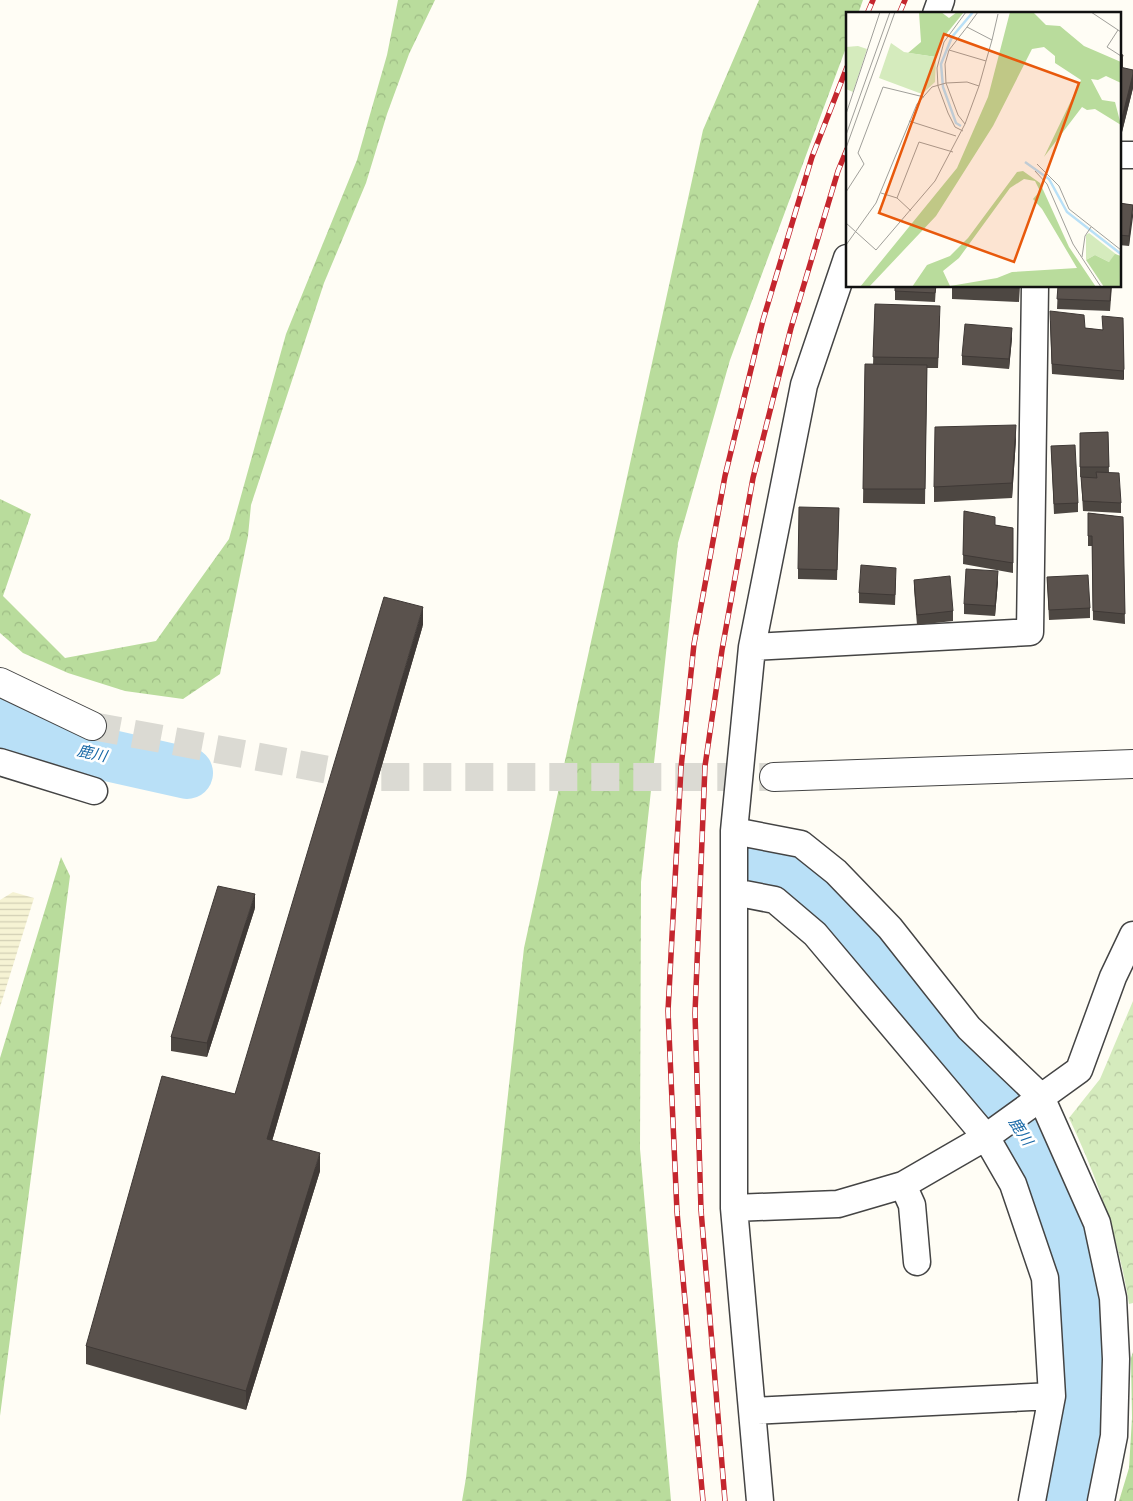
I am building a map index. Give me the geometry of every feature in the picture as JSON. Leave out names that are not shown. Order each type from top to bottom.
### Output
[{"type":"street","points":[[937,12],[941,0]]},
{"type":"street","points":[[1120,155],[1133,155]]},
{"type":"street","points":[[760,1501],[734,1208],[734,831],[752,647],[804,385],[846,261]]},
{"type":"street","points":[[752,647],[1030,632],[1035,288]]},
{"type":"street","points":[[0,682],[92,726]]},
{"type":"street","points":[[0,762],[94,791]]},
{"type":"street","points":[[774,777],[1133,764]]},
{"type":"street","points":[[734,831],[801,844],[836,872],[890,928],[969,1028],[1034,1102],[1097,1223],[1113,1298],[1116,1359],[1114,1436],[1101,1501]]},
{"type":"street","points":[[734,892],[775,900],[815,934],[992,1133],[1013,1184],[1045,1278],[1052,1396],[1032,1501]]},
{"type":"street","points":[[734,1208],[838,1204],[903,1185],[992,1133],[1079,1070],[1123,977],[1133,934]]},
{"type":"street","points":[[903,1185],[912,1205],[917,1262]]},
{"type":"street","points":[[752,1411],[1052,1396]]},
{"type":"shaded area","points":[[13,892],[34,898],[0,1007],[0,900]]},
{"type":"green space","points":[[398,0],[435,0],[409,54],[387,114],[366,183],[324,283],[251,505],[248,536],[220,674],[183,699],[125,691],[68,673],[23,653],[0,633],[0,499],[31,514],[3,596],[65,658],[156,641],[229,539],[286,334],[357,160],[387,55]]},
{"type":"green space","points":[[759,0],[863,0],[859,12],[846,12],[846,48],[730,360],[678,543],[641,882],[640,1149],[671,1501],[462,1501],[524,948],[703,130]]},
{"type":"green space","points":[[61,857],[70,876],[0,1416],[0,1058]]},
{"type":"green space","points":[[1133,1001],[1133,1303],[1129,1304],[1125,1280],[1106,1209],[1089,1163],[1069,1118],[1100,1079]]},
{"type":"green space","points":[[1133,1352],[1133,1501],[1119,1501],[1129,1468],[1132,1418],[1131,1358]]},
{"type":"building","points":[[1120,54],[1123,55],[1120,67]]},
{"type":"building","points":[[1120,67],[1133,70],[1120,126]]},
{"type":"building","points":[[1120,203],[1133,205],[1129,236],[1120,235]]},
{"type":"building","points":[[895,288],[936,288],[935,293],[895,291]]},
{"type":"building","points":[[1058,288],[1111,288],[1110,301],[1057,299]]},
{"type":"building","points":[[875,304],[940,306],[938,358],[873,357]]},
{"type":"building","points":[[1050,311],[1084,315],[1085,328],[1103,330],[1102,316],[1123,318],[1123,371],[1052,364]]},
{"type":"building","points":[[965,324],[1012,328],[1009,359],[962,356]]},
{"type":"building","points":[[865,364],[927,365],[925,489],[863,489]]},
{"type":"building","points":[[1016,425],[1012,483],[934,487],[935,427]]},
{"type":"building","points":[[1108,432],[1109,467],[1080,467],[1080,433]]},
{"type":"building","points":[[1075,445],[1078,503],[1054,504],[1051,446]]},
{"type":"building","points":[[1096,472],[1119,473],[1121,503],[1083,501],[1081,477],[1097,478]]},
{"type":"building","points":[[799,507],[839,508],[837,570],[798,569]]},
{"type":"building","points":[[964,511],[995,517],[995,525],[1013,528],[1013,563],[963,555]]},
{"type":"building","points":[[1088,513],[1123,517],[1125,614],[1093,611],[1092,536],[1088,536]]},
{"type":"building","points":[[861,565],[896,568],[895,595],[859,593]]},
{"type":"building","points":[[966,569],[998,571],[995,606],[964,604]]},
{"type":"building","points":[[1088,575],[1090,608],[1049,610],[1047,577]]},
{"type":"building","points":[[950,576],[953,611],[917,615],[914,580]]},
{"type":"building","points":[[384,597],[423,607],[267,1139],[320,1153],[246,1391],[86,1346],[162,1076],[235,1094]]},
{"type":"building","points":[[218,886],[255,894],[207,1043],[171,1037]]},
{"type":"waterway","name":"鹿川","points":[[0,725],[29,739],[187,773]]},
{"type":"waterway","name":"鹿川","points":[[761,861],[805,875],[890,976],[1001,1100],[1032,1146],[1076,1266],[1084,1347],[1080,1425],[1066,1501]]},
{"type":"tunnel","points":[[92,726],[367,777],[774,777]]},
{"type":"railway","points":[[868,12],[873,0]]},
{"type":"railway","points":[[900,12],[905,0]]},
{"type":"railway","points":[[703,1501],[677,1212],[668,1011],[681,768],[694,644],[725,476],[763,320],[812,157],[846,70]]},
{"type":"railway","points":[[725,1501],[701,1210],[695,1013],[705,766],[722,650],[753,478],[791,328],[838,171],[846,151]]}]
